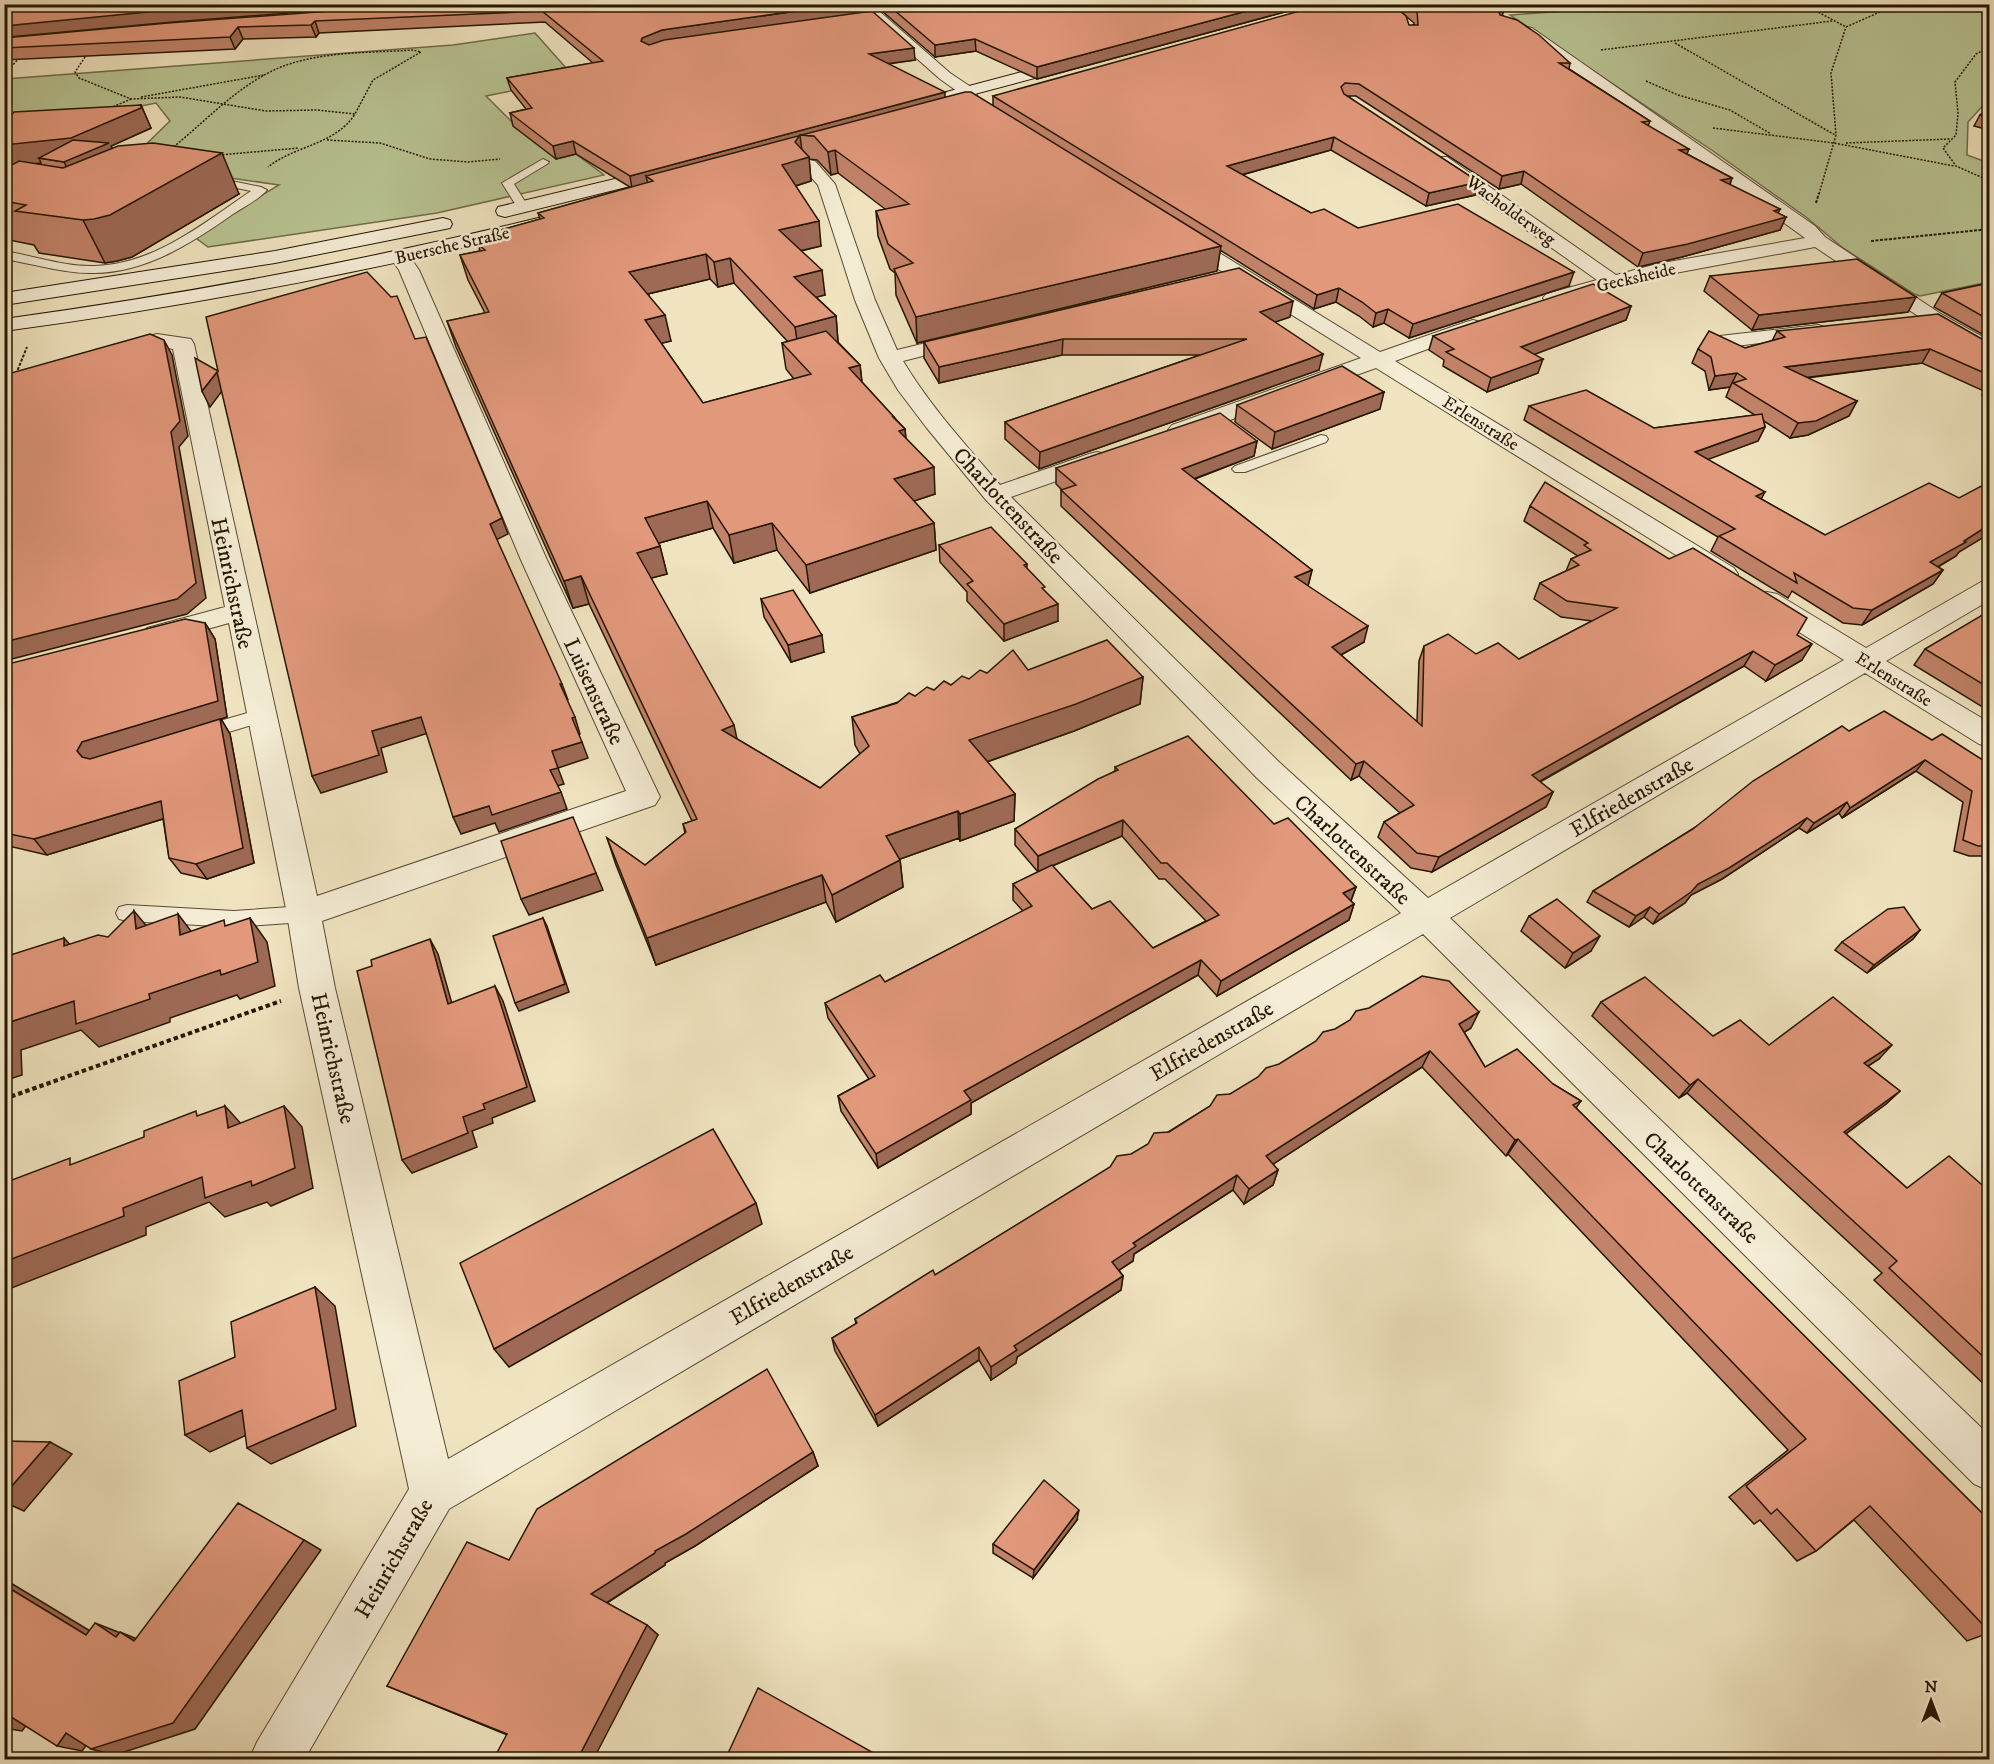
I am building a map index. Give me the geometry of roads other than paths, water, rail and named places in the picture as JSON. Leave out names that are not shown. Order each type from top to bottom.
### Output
[{"type":"street","points":[[868,14],[1006,127]]},
{"type":"street","points":[[1512,24],[1560,54],[1818,240],[1934,318],[1989,350]]},
{"type":"street","points":[[914,112],[971,99],[1088,59]]},
{"type":"street","points":[[1014,95],[1077,77]]},
{"type":"street","points":[[971,99],[994,101]]},
{"type":"street","name":"Wacholderweg","points":[[1430,154],[1611,281]]},
{"type":"street","name":"Charlottenstraße","points":[[804,155],[826,184],[865,300],[890,358],[909,390],[995,495],[1269,770],[1425,915],[1989,1467]]},
{"type":"street","name":"Buersche Straße","points":[[485,216],[682,176],[594,209]]},
{"type":"street","name":"Buersche Straße","points":[[4,325],[202,296],[400,257],[562,217]]},
{"type":"street","name":"Buersche Straße","points":[[4,299],[275,257],[464,220]]},
{"type":"street","name":"Erlenstraße","points":[[1160,225],[1989,737]]},
{"type":"street","name":"Gecksheide","points":[[1537,304],[1611,281],[1657,270],[1818,240]]},
{"type":"street","name":"Luisenstraße","points":[[304,914],[644,797],[534,560],[409,270],[400,257]]},
{"type":"street","points":[[1218,279],[1241,274]]},
{"type":"street","points":[[1899,321],[1934,318]]},
{"type":"street","points":[[1162,437],[1376,359],[1494,319]]},
{"type":"street","points":[[1728,341],[1842,328]]},
{"type":"street","points":[[890,358],[992,333]]},
{"type":"street","name":"Heinrichstraße","points":[[102,355],[157,340],[183,344],[238,612],[304,914],[317,988],[433,1493],[274,1760]]},
{"type":"street","points":[[995,495],[1117,452]]},
{"type":"street","name":"Elfriedenstraße","points":[[433,1493],[1989,588]]},
{"type":"street","points":[[136,639],[238,612]]},
{"type":"lane","points":[[523,208],[508,183],[543,162]]},
{"type":"lane","points":[[4,255],[66,268],[134,265],[165,253],[261,190],[194,176]]},
{"type":"lane","points":[[1217,418],[1235,431]]},
{"type":"lane","points":[[1240,470],[1321,439]]},
{"type":"lane","points":[[1252,444],[1270,458]]},
{"type":"lane","points":[[181,740],[261,715]]},
{"type":"lane","points":[[127,913],[234,920],[304,914]]}]
